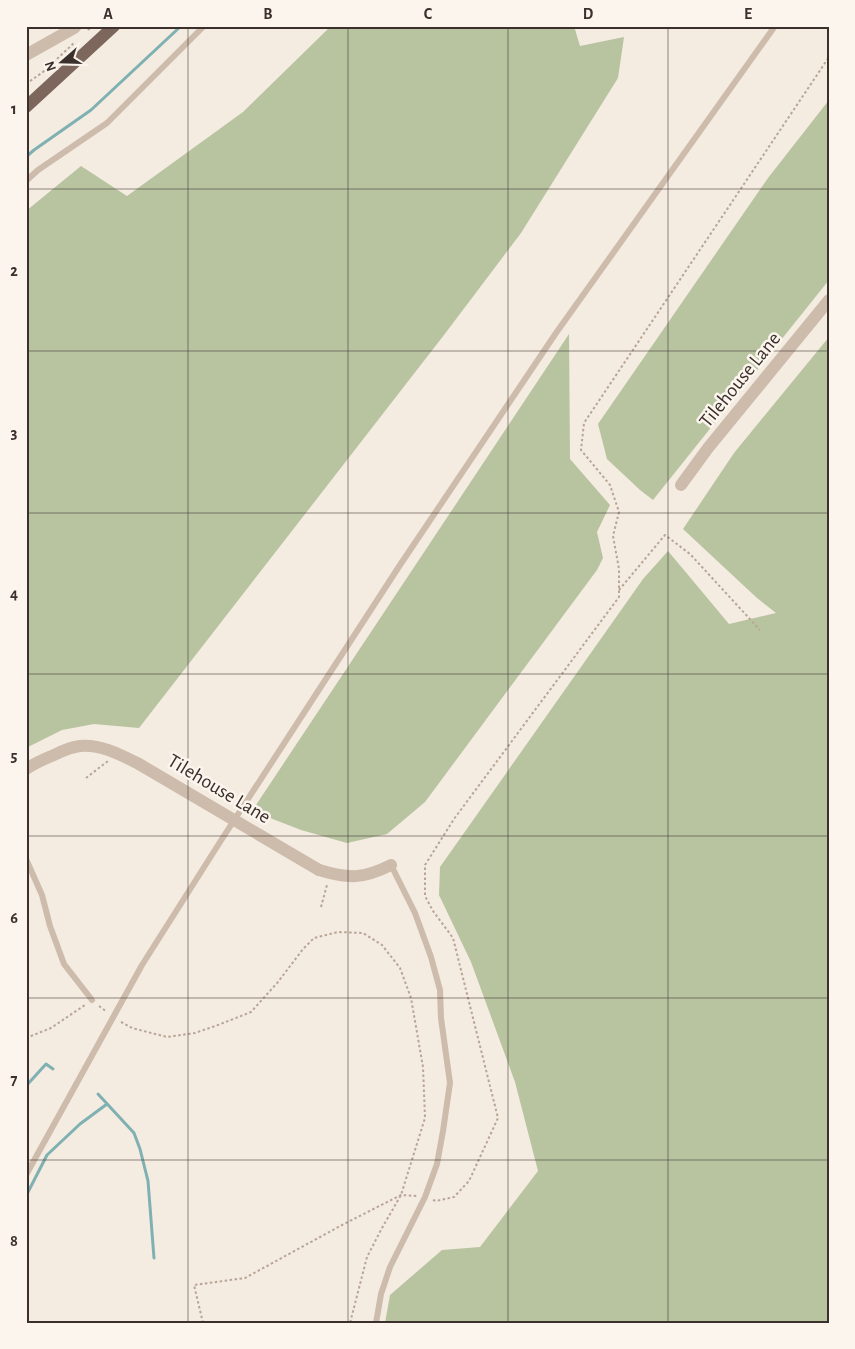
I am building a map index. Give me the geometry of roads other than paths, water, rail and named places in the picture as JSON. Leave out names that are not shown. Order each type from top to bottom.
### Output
[{"type":"main road","points":[[26,107],[114,26]]},
{"type":"street","points":[[26,55],[74,28],[80,30]]},
{"type":"street","name":"Tilehouse Lane","points":[[681,485],[708,448],[829,300]]},
{"type":"street","name":"Tilehouse Lane","points":[[26,769],[37,761],[68,749],[79,746],[92,746],[118,753],[139,764],[325,872],[353,877],[374,874],[391,865]]},
{"type":"lane","points":[[26,181],[38,170],[107,123],[204,26]]},
{"type":"lane","points":[[26,1175],[142,965],[406,556],[562,325],[774,26]]},
{"type":"lane","points":[[26,859],[42,895],[50,926],[64,964],[92,1000]]},
{"type":"lane","points":[[376,1323],[390,1267],[425,1197],[437,1164],[450,1083],[441,1018],[440,990],[434,965],[415,913],[391,865]]},
{"type":"waterway","points":[[26,157],[91,110],[181,26]]},
{"type":"waterway","points":[[26,1086],[46,1064],[53,1069]]},
{"type":"waterway","points":[[98,1094],[134,1133],[140,1149],[148,1181],[154,1258]]},
{"type":"waterway","points":[[26,1196],[47,1155],[80,1124],[107,1104]]}]
